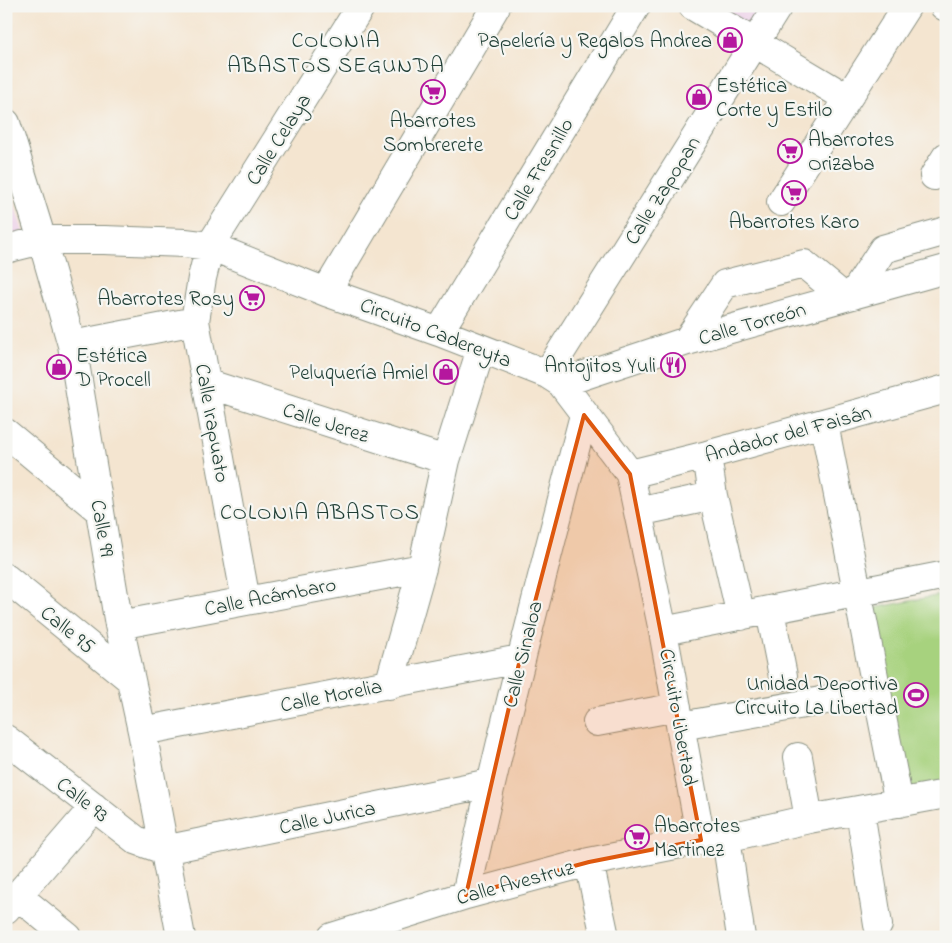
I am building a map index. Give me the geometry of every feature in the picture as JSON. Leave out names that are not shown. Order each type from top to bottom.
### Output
[{"type":"street","name":"Calle Celaya","points":[[210,246],[361,6]]},
{"type":"street","points":[[326,292],[496,6]]},
{"type":"street","name":"Calle Fresnillo","points":[[439,332],[636,6]]},
{"type":"street","points":[[693,6],[847,98]]},
{"type":"street","name":"Calle Zapopan","points":[[554,379],[778,6]]},
{"type":"street","points":[[781,202],[908,6]]},
{"type":"street","name":"Calle 99","points":[[6,123],[72,345],[119,624],[142,731],[181,937]]},
{"type":"street","points":[[687,341],[725,284],[804,264],[848,296],[882,250],[946,231]]},
{"type":"street","name":"Circuito Cadereyta","points":[[6,249],[42,240],[104,240],[185,243],[210,246],[326,292],[481,348],[554,379]]},
{"type":"street","name":"Calle Irapuato","points":[[210,246],[202,278],[195,321],[246,601]]},
{"type":"street","name":"Calle Torreón","points":[[554,379],[946,269]]},
{"type":"street","points":[[72,345],[195,321]]},
{"type":"street","points":[[389,685],[422,568],[446,460],[481,348]]},
{"type":"street","points":[[554,379],[630,474],[663,631]]},
{"type":"street","name":"Calle Jerez","points":[[206,383],[446,460]]},
{"type":"street","name":"Andador del Faisán","points":[[630,474],[707,456],[946,389]]},
{"type":"street","name":"Calle Sinaloa","points":[[466,895],[520,658],[584,415]]},
{"type":"street","points":[[824,424],[899,803]]},
{"type":"street","points":[[6,433],[100,511]]},
{"type":"street","points":[[707,456],[713,496],[741,616]]},
{"type":"street","points":[[638,512],[713,496]]},
{"type":"street","name":"Calle Acámbaro","points":[[119,624],[422,568]]},
{"type":"street","name":"Circuito Libertad","points":[[741,937],[679,716],[663,631],[946,575]]},
{"type":"street","name":"Calle 95","points":[[6,578],[131,680]]},
{"type":"street","points":[[770,610],[783,676]]},
{"type":"street","name":"Calle Morelia","points":[[142,731],[389,685],[520,658]]},
{"type":"street","points":[[597,722],[679,716],[877,691]]},
{"type":"street","name":"Calle 93","points":[[6,739],[136,840],[164,850]]},
{"type":"street","points":[[798,757],[809,819]]},
{"type":"street","name":"Calle Jurica","points":[[164,850],[490,783]]},
{"type":"street","points":[[713,839],[946,794]]},
{"type":"street","points":[[68,937],[12,902],[94,807]]},
{"type":"street","points":[[860,811],[878,925]]},
{"type":"street","name":"Calle Avestruz","points":[[332,937],[466,895],[588,862],[713,839]]},
{"type":"street","points":[[588,862],[605,937]]},
{"type":"highlighted area","points":[[584,415],[630,474],[701,840],[589,862],[466,895],[520,659]]},
{"type":"shaded area","points":[[714,6],[773,6],[754,35]]},
{"type":"shaded area","points":[[6,178],[25,238],[6,243]]},
{"type":"green space","name":"Unidad Deportiva Circuito La Libertad","points":[[946,594],[946,782],[903,791],[869,609]]},
{"type":"place","name":"Papelería y Regalos Andrea","points":[[730,40]]},
{"type":"place","name":"Abarrotes Sombrerete","points":[[433,92]]},
{"type":"place","name":"Estética Corte y Estilo","points":[[699,97]]},
{"type":"place","name":"Abarrotes Orizaba","points":[[790,151]]},
{"type":"place","name":"Abarrotes Karo","points":[[794,193]]},
{"type":"place","name":"Abarrotes Rosy","points":[[252,298]]},
{"type":"place","name":"Antojitos Yuli","points":[[673,365]]},
{"type":"place","name":"Estética D Procell","points":[[59,367]]},
{"type":"place","name":"Peluquería Amiel","points":[[446,372]]},
{"type":"place","name":"Unidad Deportiva Circuito La Libertad","points":[[916,695]]},
{"type":"place","name":"Abarrotes Martinez","points":[[637,837]]},
{"type":"district","name":"COLONIA ABASTOS SEGUNDA","points":[[336,52]]},
{"type":"district","name":"COLONIA ABASTOS","points":[[320,511]]}]
